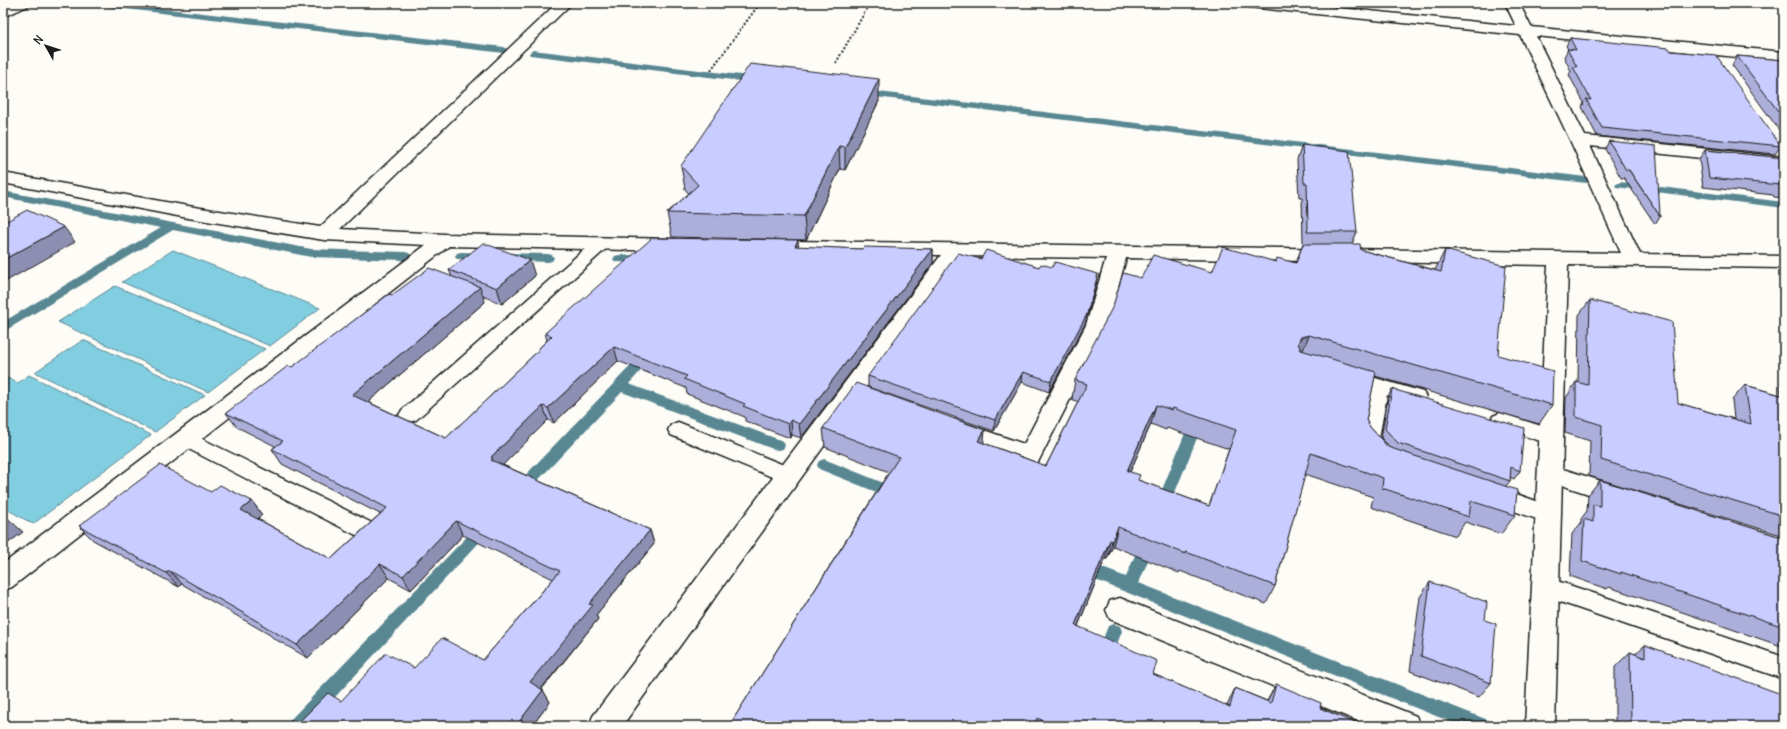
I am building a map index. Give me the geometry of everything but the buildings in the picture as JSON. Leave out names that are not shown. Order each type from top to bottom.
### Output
[{"type":"street","points":[[3,13],[22,3]]},
{"type":"street","points":[[324,234],[565,3]]},
{"type":"street","points":[[1249,3],[1784,57]]},
{"type":"street","points":[[1512,3],[1579,140],[1633,259]]},
{"type":"street","points":[[1711,50],[1725,69]]},
{"type":"street","points":[[1579,140],[1782,153]]},
{"type":"street","points":[[3,178],[188,212],[324,234],[445,240],[696,245]]},
{"type":"street","points":[[3,579],[445,240]]},
{"type":"street","points":[[774,247],[1784,262]]},
{"type":"street","points":[[604,726],[955,250]]},
{"type":"street","points":[[933,421],[1030,455],[1097,325],[1118,252]]},
{"type":"street","points":[[1540,726],[1558,258]]},
{"type":"street","points":[[851,391],[873,399]]},
{"type":"street","points":[[1120,610],[1405,726]]},
{"type":"lane","points":[[409,415],[602,243]]},
{"type":"lane","points":[[1329,372],[1431,401]]},
{"type":"lane","points":[[1379,386],[1368,440],[1386,459],[1393,461]]},
{"type":"lane","points":[[1483,416],[1550,436]]},
{"type":"lane","points":[[678,430],[789,476]]},
{"type":"lane","points":[[186,439],[362,528]]},
{"type":"lane","points":[[1550,473],[1640,502]]},
{"type":"lane","points":[[1474,488],[1548,514]]},
{"type":"lane","points":[[1545,587],[1781,667]]},
{"type":"path","points":[[711,70],[760,3]]},
{"type":"path","points":[[836,63],[870,3]]},
{"type":"water","points":[[173,250],[320,308],[270,346],[122,282]]},
{"type":"water","points":[[115,286],[265,349],[208,392],[58,322]]},
{"type":"water","points":[[83,340],[205,395],[155,432],[35,372]]},
{"type":"water","points":[[29,375],[151,435],[33,524],[3,507],[3,376],[18,383]]},
{"type":"waterway","points":[[92,3],[504,50]]},
{"type":"waterway","points":[[533,53],[757,80]]},
{"type":"waterway","points":[[862,93],[1586,180]]},
{"type":"waterway","points":[[1620,185],[1784,205]]},
{"type":"waterway","points":[[3,194],[172,226]]},
{"type":"waterway","points":[[3,328],[172,226]]},
{"type":"waterway","points":[[172,226],[311,253],[405,256]]},
{"type":"waterway","points":[[461,256],[484,256]]},
{"type":"waterway","points":[[503,257],[548,258]]},
{"type":"waterway","points":[[619,259],[647,259]]},
{"type":"waterway","points":[[619,386],[648,356]]},
{"type":"waterway","points":[[520,490],[619,386]]},
{"type":"waterway","points":[[619,386],[778,445]]},
{"type":"waterway","points":[[1162,507],[1197,421]]},
{"type":"waterway","points":[[824,465],[896,494]]},
{"type":"waterway","points":[[296,726],[484,528]]},
{"type":"waterway","points":[[1130,586],[1148,541]]},
{"type":"waterway","points":[[1084,568],[1482,726]]},
{"type":"waterway","points":[[1104,657],[1114,631]]}]
